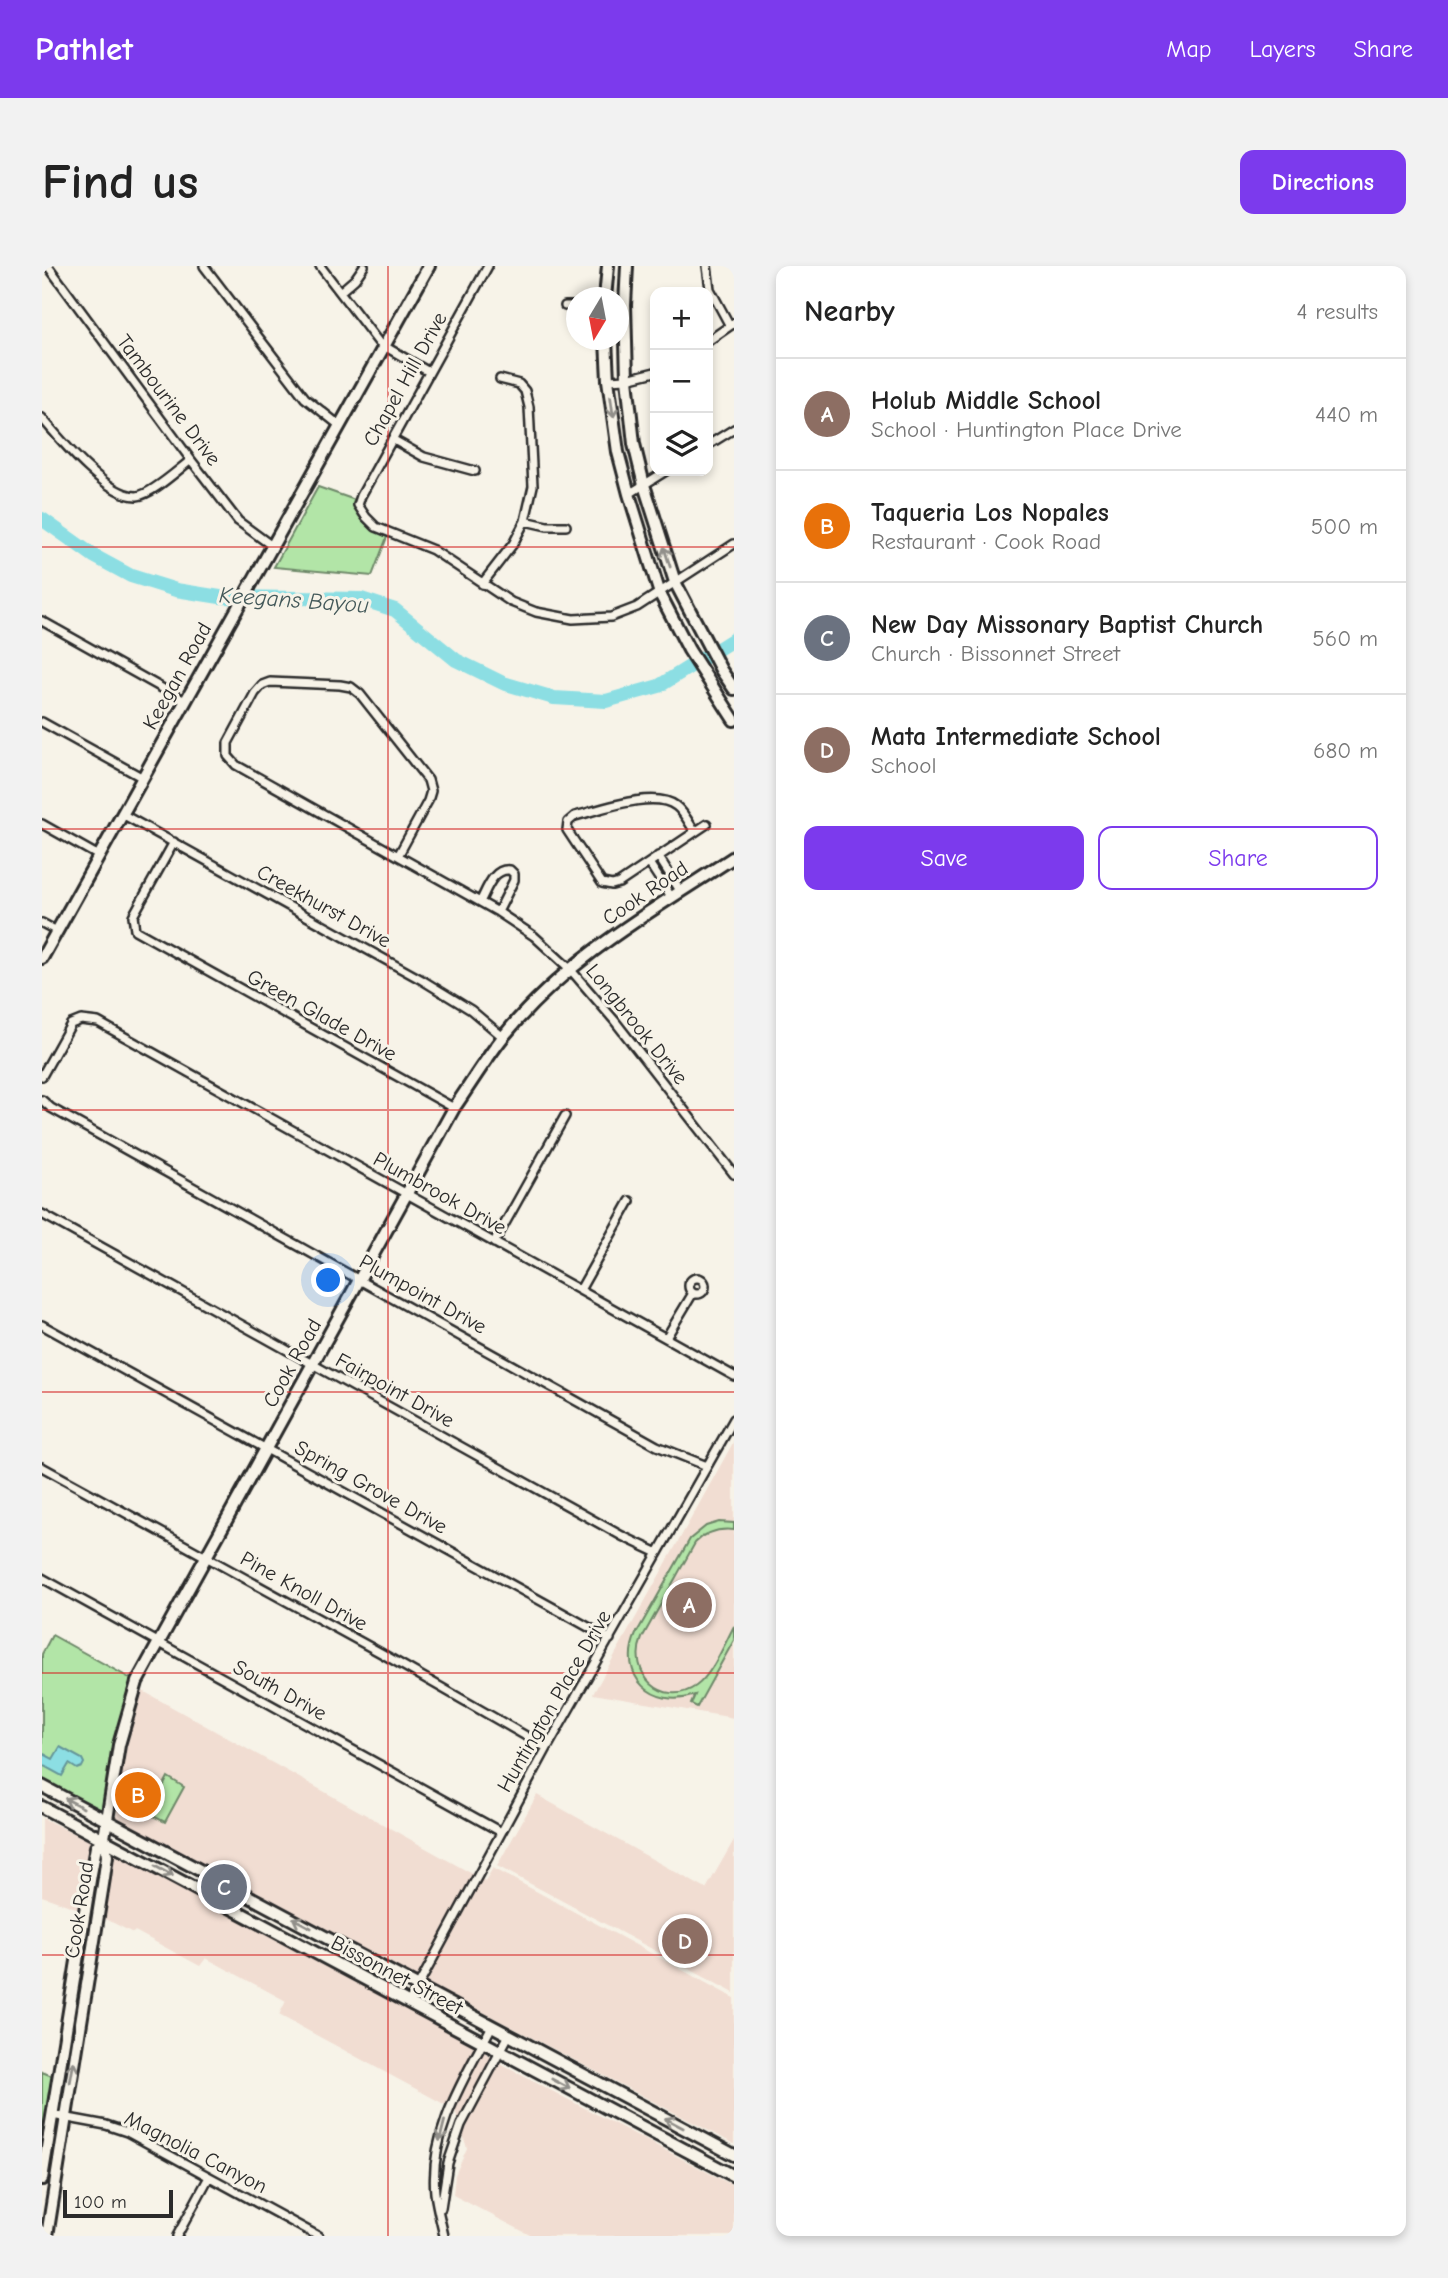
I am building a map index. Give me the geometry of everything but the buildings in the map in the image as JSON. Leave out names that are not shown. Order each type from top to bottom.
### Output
[{"type":"street","name":"Tambourine Drive","points":[[48,266],[238,521],[272,546]]},
{"type":"street","points":[[204,266],[305,398],[339,425]]},
{"type":"street","points":[[320,266],[383,346],[429,372]]},
{"type":"street","points":[[340,292],[355,279],[364,266]]},
{"type":"street","name":"Keegan Road","points":[[42,958],[429,266]]},
{"type":"street","name":"Chapel Hill Drive","points":[[482,584],[433,550],[376,527],[360,510],[359,501],[488,266]]},
{"type":"street","points":[[606,287],[608,266]]},
{"type":"street","points":[[627,266],[627,379],[634,444],[644,485],[675,582],[705,641],[734,689]]},
{"type":"street","points":[[708,266],[710,289],[732,325],[713,338]]},
{"type":"street","points":[[606,350],[618,452],[660,594],[706,679],[734,720]]},
{"type":"street","points":[[608,380],[650,373]]},
{"type":"street","points":[[500,379],[519,384],[525,391],[529,407],[533,486],[525,521],[513,544],[482,584],[511,603],[545,614],[573,619],[611,617],[660,594],[734,544]]},
{"type":"street","points":[[42,418],[96,475],[122,492],[135,496],[146,493],[191,460]]},
{"type":"street","points":[[713,442],[734,429]]},
{"type":"street","points":[[392,439],[424,457],[474,471]]},
{"type":"street","points":[[629,494],[658,476]]},
{"type":"street","points":[[525,521],[547,526],[566,526]]},
{"type":"street","points":[[42,621],[185,701]]},
{"type":"street","name":"Longbrook Drive","points":[[398,856],[431,791],[428,780],[360,694],[351,687],[279,682],[262,685],[228,743],[228,756],[236,765],[248,772],[480,902],[498,912],[534,936],[570,969],[614,1020],[734,1174]]},
{"type":"street","points":[[42,722],[143,778]]},
{"type":"street","points":[[695,832],[679,808],[657,798],[575,816],[568,822],[568,834],[601,884],[612,885],[619,883],[707,824]]},
{"type":"street","name":"Creekhurst Drive","points":[[122,814],[422,980],[471,1010],[503,1037]]},
{"type":"street","points":[[42,824],[99,856]]},
{"type":"street","name":"Green Glade Drive","points":[[174,842],[133,916],[135,930],[454,1108]]},
{"type":"street","points":[[658,856],[676,895]]},
{"type":"street","name":"Cook Road","points":[[47,2236],[104,1878],[107,1856],[104,1838],[106,1820],[119,1745],[137,1682],[454,1108],[503,1037],[570,969],[734,857]]},
{"type":"street","points":[[649,863],[676,895]]},
{"type":"street","points":[[480,902],[495,874],[504,869],[510,870],[514,874],[514,880],[498,912]]},
{"type":"street","points":[[42,923],[57,931]]},
{"type":"street","name":"Plumbrook Drive","points":[[42,1076],[71,1024],[81,1020],[98,1023],[734,1376]]},
{"type":"street","name":"Plumpoint Drive","points":[[42,1100],[51,1108],[657,1446],[706,1466]]},
{"type":"street","points":[[494,1243],[565,1116]]},
{"type":"street","points":[[580,1290],[630,1201]]},
{"type":"street","name":"Fairpoint Drive","points":[[42,1214],[622,1536],[659,1553]]},
{"type":"street","points":[[666,1338],[692,1293]]},
{"type":"street","name":"Spring Grove Drive","points":[[42,1325],[610,1639]]},
{"type":"street","name":"Huntington Place Drive","points":[[409,2003],[547,1748],[734,1419]]},
{"type":"street","name":"Pine Knoll Drive","points":[[42,1468],[547,1748]]},
{"type":"street","name":"South Drive","points":[[42,1578],[501,1832]]},
{"type":"street","name":"Bissonnet Street","points":[[42,1786],[734,2155]]},
{"type":"street","name":"Bissonnet Street","points":[[42,1807],[734,2176]]},
{"type":"street","name":"Cook Road","points":[[42,2179],[91,1874],[96,1847],[104,1838]]},
{"type":"street","points":[[194,1888],[203,1872]]},
{"type":"street","points":[[260,1924],[269,1906]]},
{"type":"street","points":[[444,2236],[435,2192],[438,2154],[446,2118],[492,2025]]},
{"type":"street","points":[[440,2216],[448,2163],[457,2134],[509,2035]]},
{"type":"street","points":[[601,2105],[611,2089]]},
{"type":"street","points":[[452,2103],[468,2111]]},
{"type":"street","name":"Magnolia Canyon","points":[[52,2115],[106,2125],[127,2132],[318,2236]]},
{"type":"street","points":[[177,2236],[209,2177]]},
{"type":"shaded area","points":[[734,1441],[734,1718],[593,1694],[693,1515]]},
{"type":"shaded area","points":[[143,1691],[485,1881],[493,1868],[734,1998],[734,2144],[116,1819],[121,1774],[133,1720]]},
{"type":"shaded area","points":[[537,1795],[706,1889],[734,1840],[734,1993],[497,1866]]},
{"type":"shaded area","points":[[42,1818],[470,2042],[504,2066],[734,2186],[734,2236],[532,2236],[453,2195],[455,2175],[467,2148],[455,2110],[279,2015],[286,2001],[206,1958],[200,1966],[135,1931],[133,1933],[104,1918],[42,1896]]},
{"type":"green space","points":[[318,487],[355,500],[360,517],[387,537],[372,576],[274,567]]},
{"type":"green space","points":[[719,1522],[734,1523],[734,1530],[713,1532],[695,1543],[642,1638],[639,1651],[639,1664],[651,1684],[672,1693],[684,1692],[702,1681],[718,1658],[734,1626],[734,1640],[697,1707],[691,1704],[695,1695],[665,1698],[643,1686],[635,1676],[631,1649],[636,1634],[690,1539],[706,1526]]},
{"type":"green space","points":[[52,1635],[133,1680],[121,1715],[102,1813],[42,1783],[42,1654]]},
{"type":"green space","points":[[168,1777],[184,1787],[165,1822],[149,1814]]},
{"type":"green space","points":[[42,2072],[52,2076],[42,2137]]},
{"type":"water","points":[[60,1747],[82,1759],[82,1767],[77,1769],[69,1764],[62,1776],[42,1765],[42,1753],[53,1759]]},
{"type":"waterway","name":"Keegans Bayou","points":[[42,519],[94,556],[131,576],[176,590],[220,597],[361,599],[395,610],[456,660],[503,683],[554,698],[606,701],[659,686],[734,639]]},
{"type":"place","name":"Holub Middle School","points":[[689,1605]]},
{"type":"place","name":"Taqueria Los Nopales","points":[[138,1795]]},
{"type":"place","name":"New Day Missonary Baptist Church","points":[[224,1887]]},
{"type":"place","name":"Mata Intermediate School","points":[[685,1941]]}]
